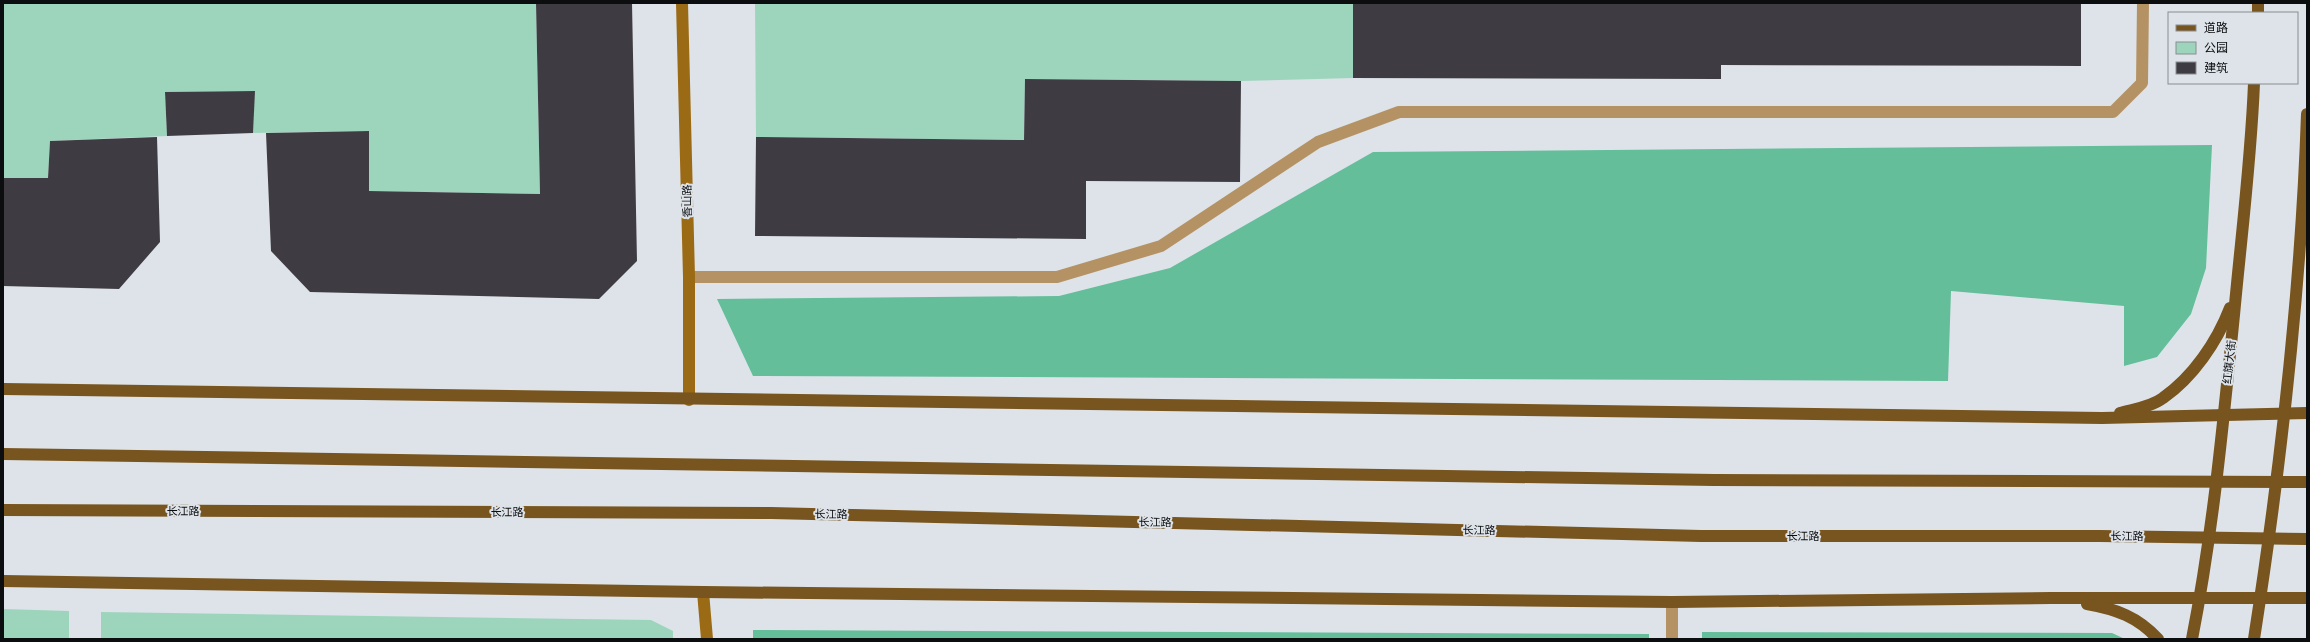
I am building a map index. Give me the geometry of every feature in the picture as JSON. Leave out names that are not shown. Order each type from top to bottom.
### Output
[{"type":"main road","name":"红旗大街","points":[[2192,639],[2210,538],[2224,415],[2252,132],[2254,84]]},
{"type":"main road","points":[[2254,639],[2270,538],[2284,413],[2300,253],[2307,114]]},
{"type":"main road","points":[[2102,418],[2146,406],[2162,399],[2174,388],[2202,358],[2215,340],[2236,294]]},
{"type":"main road","points":[[3,389],[689,400],[2102,418],[2307,413]]},
{"type":"main road","points":[[3,454],[1714,480],[2307,482]]},
{"type":"main road","name":"长江路","points":[[3,510],[771,513],[1702,536],[2307,539]]},
{"type":"main road","points":[[3,581],[703,592],[1672,602],[2051,598],[2260,600],[2307,598]]},
{"type":"main road","points":[[2051,598],[2125,613],[2141,622],[2158,639]]},
{"type":"street","name":"香山路","points":[[682,3],[689,277],[689,400]]},
{"type":"street","points":[[689,277],[1057,277],[1161,246],[1318,142],[1399,112],[2112,112],[2142,84],[2143,3]]},
{"type":"street","points":[[703,592],[707,639]]},
{"type":"street","points":[[1672,602],[1672,639]]},
{"type":"green space","points":[[3,3],[536,3],[540,194],[369,191],[369,131],[253,133],[254,91],[165,92],[167,136],[50,141],[48,178],[3,178]]},
{"type":"green space","points":[[755,3],[1353,3],[1353,78],[1241,81],[1025,79],[1024,140],[756,137]]},
{"type":"green space","points":[[2212,145],[2206,268],[2191,314],[2157,357],[2124,366],[2124,306],[1951,291],[1948,381],[753,376],[717,299],[1059,296],[1170,268],[1373,152]]},
{"type":"green space","points":[[3,609],[69,611],[69,639],[3,639]]},
{"type":"green space","points":[[101,612],[651,620],[673,631],[673,639],[101,639]]},
{"type":"green space","points":[[753,630],[1649,634],[1649,639],[753,639]]},
{"type":"green space","points":[[1702,632],[2112,633],[2125,639],[1702,639]]},
{"type":"building","points":[[536,3],[632,3],[637,261],[599,299],[310,292],[271,251],[266,133],[369,131],[369,191],[540,194]]},
{"type":"building","points":[[1353,3],[2081,3],[2081,66],[1721,65],[1721,79],[1353,78]]},
{"type":"building","points":[[1025,79],[1241,81],[1240,182],[1086,181],[1086,239],[755,236],[756,137],[1024,140]]},
{"type":"building","points":[[255,91],[253,133],[167,136],[165,92]]},
{"type":"building","points":[[157,137],[160,242],[119,289],[3,286],[3,178],[48,178],[50,141]]}]
